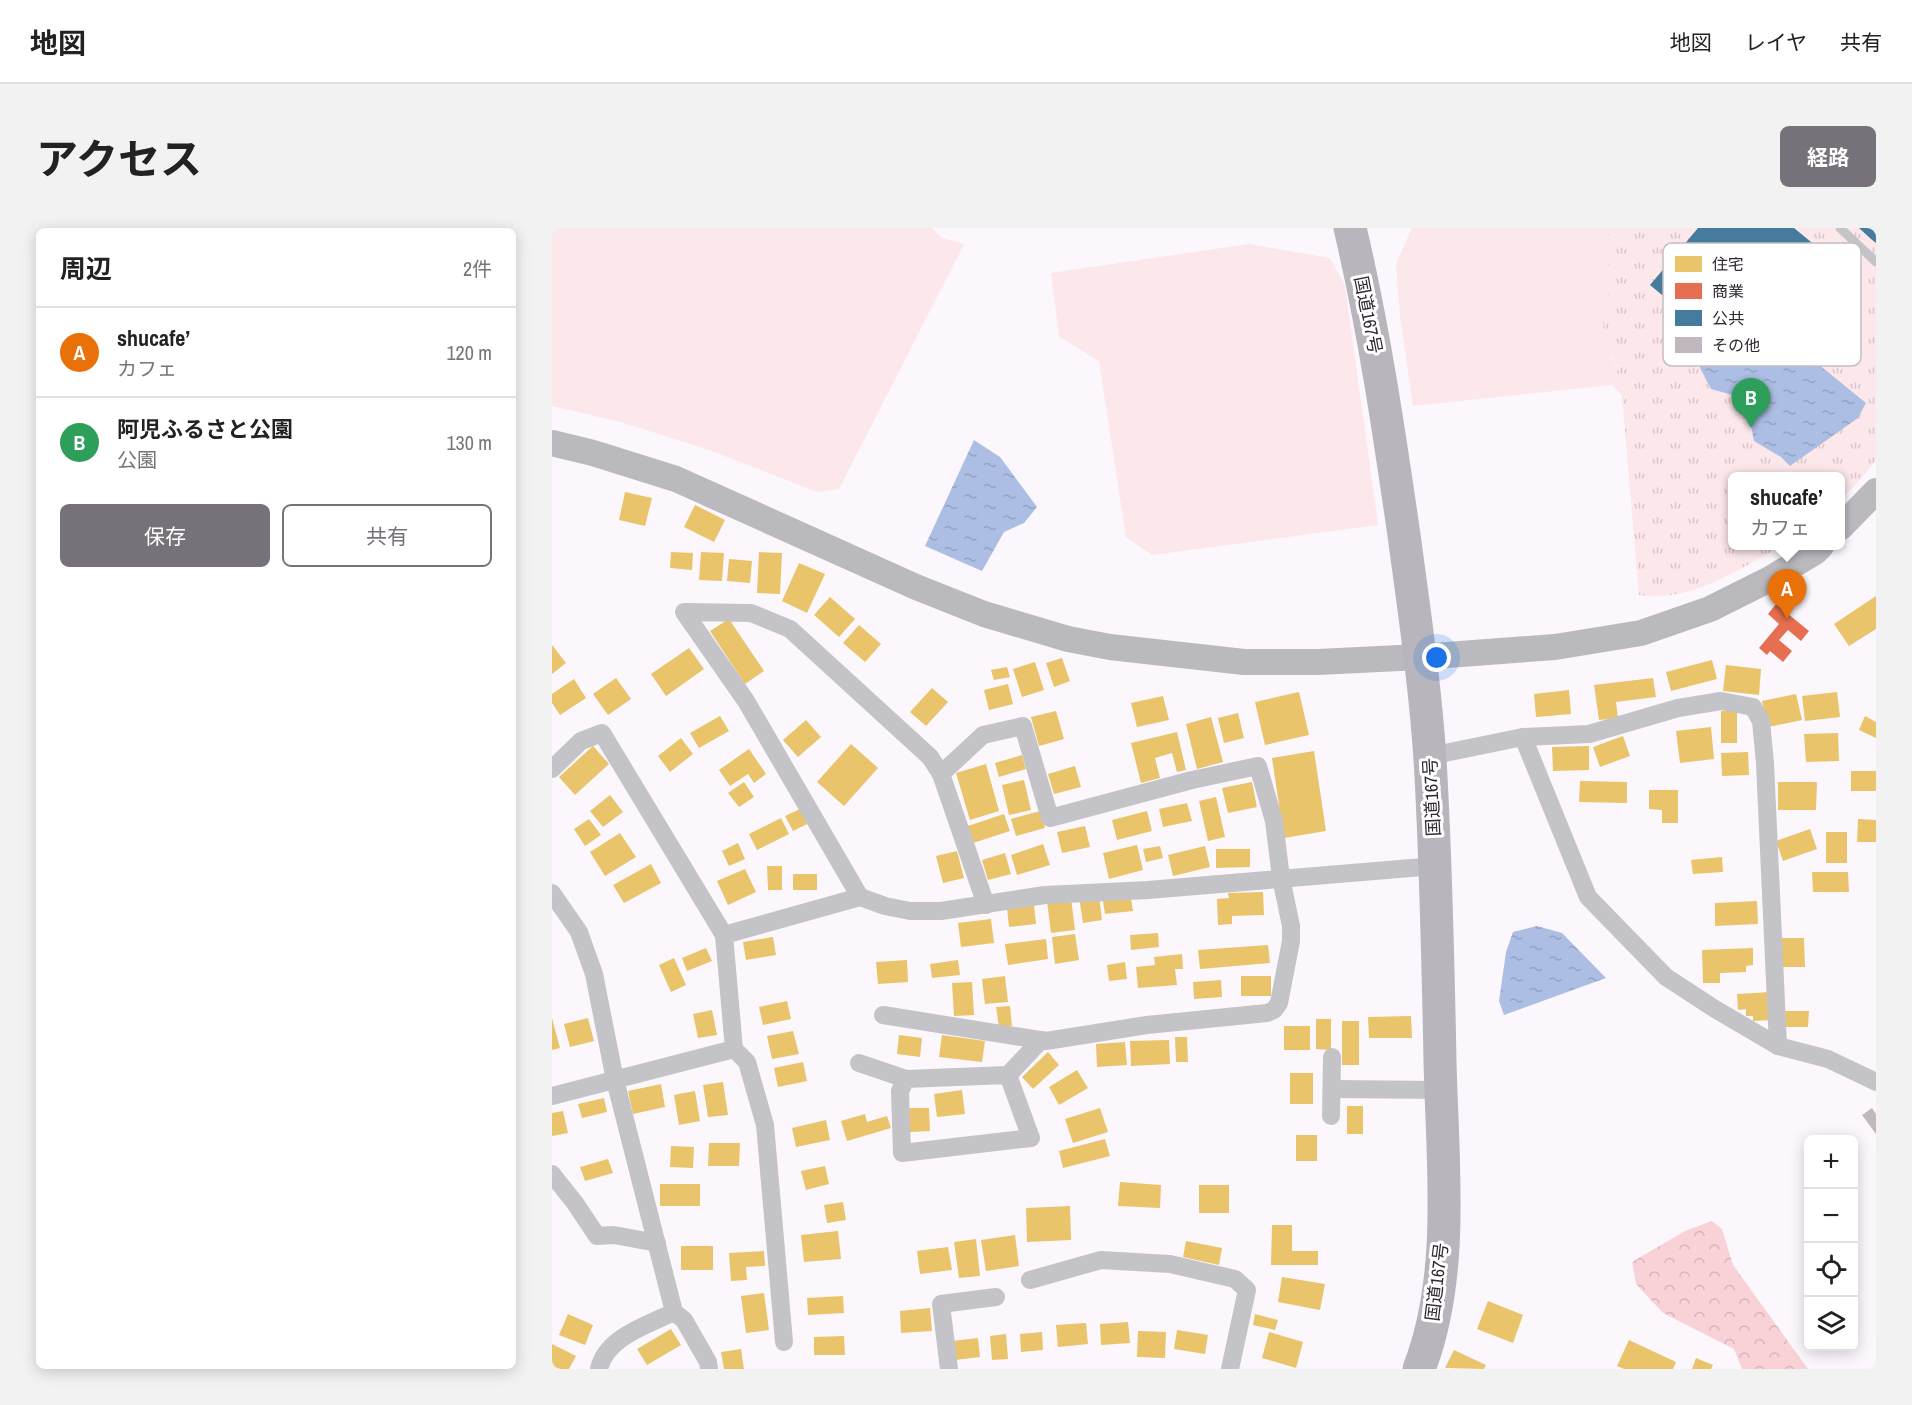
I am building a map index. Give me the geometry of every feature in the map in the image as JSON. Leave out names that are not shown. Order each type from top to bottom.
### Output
[{"type":"highway","name":"国道167号","points":[[1350,228],[1367,298],[1388,428],[1420,657],[1430,756],[1444,1219],[1439,1295],[1426,1351],[1419,1369]]},
{"type":"street","points":[[552,443],[593,453],[676,479],[916,587],[984,614],[1068,639],[1146,653],[1244,662],[1318,662],[1420,657],[1555,647],[1641,633],[1710,609],[1770,579],[1817,550]]},
{"type":"street","points":[[1845,522],[1876,490]]},
{"type":"street","points":[[860,897],[746,701],[684,612],[751,613],[790,629],[930,757],[941,774],[986,905]]},
{"type":"street","points":[[1430,756],[1523,737],[1589,735],[1678,708],[1721,701],[1753,707],[1761,721],[1765,763],[1778,1046]]},
{"type":"street","points":[[883,1015],[1041,1040],[1147,1025],[1267,1013],[1274,1010],[1280,1003],[1292,926],[1281,878],[1274,821],[1258,766],[1192,780],[1050,818],[1023,726],[983,735],[941,774]]},
{"type":"street","points":[[552,769],[581,741],[602,733],[724,935],[734,1049],[747,1062],[765,1125],[784,1342]]},
{"type":"street","points":[[1523,737],[1588,897],[1666,977],[1714,1010],[1778,1046],[1828,1059],[1876,1082]]},
{"type":"street","points":[[724,935],[860,897],[885,906],[910,911],[941,911],[1045,895],[1148,890],[1435,866]]},
{"type":"street","points":[[552,893],[579,932],[594,974],[615,1080],[674,1312],[684,1320],[708,1362],[709,1369]]},
{"type":"street","points":[[859,1063],[906,1080],[1008,1075],[1041,1040]]},
{"type":"street","points":[[552,1096],[734,1049]]},
{"type":"street","points":[[1331,1116],[1332,1057]]},
{"type":"street","points":[[906,1080],[900,1091],[902,1154],[1031,1138],[1008,1075]]},
{"type":"street","points":[[1332,1089],[1441,1090]]},
{"type":"street","points":[[552,1174],[597,1236],[614,1235],[657,1244]]},
{"type":"street","points":[[1030,1280],[1101,1260],[1170,1264],[1235,1280],[1247,1290],[1230,1369]]},
{"type":"street","points":[[949,1369],[941,1304],[996,1296]]},
{"type":"street","points":[[598,1369],[601,1358],[616,1341],[674,1312]]},
{"type":"lane","points":[[1840,228],[1856,243]]},
{"type":"lane","points":[[1861,248],[1876,262]]},
{"type":"green space","points":[[552,228],[932,228],[942,238],[964,244],[839,489],[817,492],[712,451],[621,422],[552,406]]},
{"type":"green space","points":[[1412,228],[1608,228],[1608,301],[1604,317],[1612,358],[1618,369],[1612,385],[1413,406],[1400,316],[1396,264]]},
{"type":"green space","points":[[1608,228],[1876,228],[1876,460],[1845,495],[1845,472],[1728,472],[1728,550],[1774,550],[1731,574],[1695,589],[1658,596],[1639,595],[1622,396],[1612,385],[1618,369],[1603,335],[1608,301]]},
{"type":"green space","points":[[1249,244],[1330,258],[1345,286],[1378,525],[1152,555],[1126,537],[1099,361],[1059,336],[1051,273]]},
{"type":"green space","points":[[1712,1221],[1722,1229],[1733,1265],[1808,1369],[1742,1369],[1734,1349],[1663,1313],[1636,1284],[1632,1262],[1685,1231]]},
{"type":"water","points":[[1700,366],[1820,366],[1866,403],[1858,418],[1790,466],[1781,457],[1754,441],[1751,426],[1758,404],[1755,392],[1744,391],[1736,396],[1711,389]]},
{"type":"water","points":[[974,440],[1000,457],[1037,507],[1024,523],[1004,532],[982,571],[925,546]]},
{"type":"water","points":[[1537,926],[1562,933],[1606,978],[1504,1015],[1499,1001],[1506,952],[1513,932]]},
{"type":"building: 住宅","points":[[625,492],[652,498],[645,526],[619,520]]},
{"type":"building: 住宅","points":[[695,505],[725,520],[714,542],[684,527]]},
{"type":"building: 住宅","points":[[671,552],[693,553],[692,570],[670,568]]},
{"type":"building: 住宅","points":[[701,552],[724,553],[722,581],[699,580]]},
{"type":"building: 住宅","points":[[759,552],[782,553],[780,594],[757,593]]},
{"type":"building: 住宅","points":[[729,559],[752,561],[750,583],[727,581]]},
{"type":"building: 住宅","points":[[799,563],[825,574],[807,613],[782,601]]},
{"type":"building: 住宅","points":[[1876,596],[1876,629],[1849,646],[1834,624]]},
{"type":"building: 住宅","points":[[830,597],[855,619],[839,637],[814,615]]},
{"type":"building: 住宅","points":[[729,619],[764,671],[745,684],[710,631]]},
{"type":"building: 住宅","points":[[859,625],[881,644],[865,662],[843,643]]},
{"type":"building: 住宅","points":[[552,645],[566,663],[552,674]]},
{"type":"building: 住宅","points":[[689,648],[704,669],[666,696],[651,674]]},
{"type":"building: 住宅","points":[[1062,658],[1070,681],[1054,687],[1046,663]]},
{"type":"building: 住宅","points":[[1712,660],[1717,679],[1671,691],[1666,672]]},
{"type":"building: 住宅","points":[[1035,662],[1044,690],[1022,697],[1013,669]]},
{"type":"building: 住宅","points":[[1726,665],[1761,669],[1759,695],[1723,691]]},
{"type":"building: 住宅","points":[[1007,667],[1010,677],[994,680],[991,670]]},
{"type":"building: 住宅","points":[[616,678],[631,699],[608,715],[593,694]]},
{"type":"building: 住宅","points":[[1653,678],[1656,697],[1616,702],[1618,718],[1599,720],[1594,685]]},
{"type":"building: 住宅","points":[[574,679],[586,698],[560,715],[552,703],[552,694]]},
{"type":"building: 住宅","points":[[1008,684],[1013,704],[989,710],[984,690]]},
{"type":"building: 住宅","points":[[932,688],[948,702],[926,726],[910,712]]},
{"type":"building: 住宅","points":[[1569,690],[1571,714],[1536,717],[1534,694]]},
{"type":"building: 住宅","points":[[1299,692],[1309,735],[1265,745],[1255,702]]},
{"type":"building: 住宅","points":[[1837,692],[1840,717],[1805,721],[1802,696]]},
{"type":"building: 住宅","points":[[1796,694],[1802,720],[1768,727],[1762,701]]},
{"type":"building: 住宅","points":[[1163,696],[1169,720],[1137,727],[1131,703]]},
{"type":"building: 住宅","points":[[1056,711],[1064,739],[1039,746],[1031,717]]},
{"type":"building: 住宅","points":[[1721,711],[1737,711],[1737,743],[1721,743]]},
{"type":"building: 住宅","points":[[1238,713],[1244,738],[1224,743],[1218,718]]},
{"type":"building: 住宅","points":[[720,716],[729,731],[699,748],[690,733]]},
{"type":"building: 住宅","points":[[1865,716],[1876,722],[1876,738],[1859,730]]},
{"type":"building: 住宅","points":[[1211,717],[1223,762],[1197,769],[1186,724]]},
{"type":"building: 住宅","points":[[806,720],[821,737],[798,757],[783,740]]},
{"type":"building: 住宅","points":[[1711,727],[1714,759],[1680,763],[1676,731]]},
{"type":"building: 住宅","points":[[1177,732],[1186,770],[1177,772],[1172,753],[1155,758],[1160,778],[1141,783],[1131,743]]},
{"type":"building: 住宅","points":[[1838,733],[1839,761],[1806,762],[1804,734]]},
{"type":"building: 住宅","points":[[1623,736],[1630,756],[1600,767],[1593,747]]},
{"type":"building: 住宅","points":[[681,738],[693,754],[670,772],[658,756]]},
{"type":"building: 住宅","points":[[851,744],[878,768],[844,806],[817,782]]},
{"type":"building: 住宅","points":[[593,746],[609,764],[575,795],[559,777]]},
{"type":"building: 住宅","points":[[1589,746],[1589,770],[1553,771],[1552,747]]},
{"type":"building: 住宅","points":[[749,749],[766,774],[754,783],[748,774],[730,786],[719,770]]},
{"type":"building: 住宅","points":[[1314,751],[1326,831],[1284,838],[1272,758]]},
{"type":"building: 住宅","points":[[1748,752],[1749,775],[1722,776],[1721,753]]},
{"type":"building: 住宅","points":[[1022,755],[1026,769],[999,777],[995,763]]},
{"type":"building: 住宅","points":[[986,764],[999,811],[970,820],[956,773]]},
{"type":"building: 住宅","points":[[1075,766],[1081,787],[1054,794],[1048,774]]},
{"type":"building: 住宅","points":[[1851,771],[1876,771],[1876,791],[1851,791]]},
{"type":"building: 住宅","points":[[1024,780],[1031,810],[1009,815],[1002,785]]},
{"type":"building: 住宅","points":[[1580,781],[1627,782],[1627,803],[1579,802]]},
{"type":"building: 住宅","points":[[744,782],[754,797],[739,807],[728,793]]},
{"type":"building: 住宅","points":[[1252,782],[1257,807],[1228,813],[1222,788]]},
{"type":"building: 住宅","points":[[1778,782],[1817,782],[1816,810],[1778,810]]},
{"type":"building: 住宅","points":[[1649,790],[1678,790],[1678,823],[1662,823],[1662,810],[1649,809]]},
{"type":"building: 住宅","points":[[610,795],[623,812],[603,827],[590,811]]},
{"type":"building: 住宅","points":[[1216,797],[1225,837],[1208,841],[1199,801]]},
{"type":"building: 住宅","points":[[1187,803],[1192,821],[1163,827],[1159,809]]},
{"type":"building: 住宅","points":[[800,809],[807,824],[793,831],[785,816]]},
{"type":"building: 住宅","points":[[1040,811],[1045,828],[1016,836],[1011,819]]},
{"type":"building: 住宅","points":[[1147,811],[1152,831],[1117,840],[1112,820]]},
{"type":"building: 住宅","points":[[1004,814],[1010,831],[973,843],[968,826]]},
{"type":"building: 住宅","points":[[781,818],[789,834],[757,850],[749,834]]},
{"type":"building: 住宅","points":[[589,819],[601,835],[585,846],[574,829]]},
{"type":"building: 住宅","points":[[1858,819],[1876,820],[1876,842],[1857,842]]},
{"type":"building: 住宅","points":[[1085,826],[1090,847],[1062,853],[1057,832]]},
{"type":"building: 住宅","points":[[1810,829],[1817,849],[1783,861],[1776,841]]},
{"type":"building: 住宅","points":[[1826,832],[1847,832],[1847,863],[1826,863]]},
{"type":"building: 住宅","points":[[620,833],[636,857],[605,876],[590,852]]},
{"type":"building: 住宅","points":[[738,843],[745,859],[729,866],[722,851]]},
{"type":"building: 住宅","points":[[1043,844],[1050,865],[1017,875],[1011,855]]},
{"type":"building: 住宅","points":[[1137,845],[1143,870],[1109,879],[1103,853]]},
{"type":"building: 住宅","points":[[1160,846],[1163,858],[1146,862],[1143,849]]},
{"type":"building: 住宅","points":[[1205,846],[1210,867],[1173,876],[1168,855]]},
{"type":"building: 住宅","points":[[1216,849],[1250,849],[1250,867],[1216,868]]},
{"type":"building: 住宅","points":[[957,851],[964,878],[943,883],[936,856]]},
{"type":"building: 住宅","points":[[1005,853],[1011,874],[988,880],[982,860]]},
{"type":"building: 住宅","points":[[1722,857],[1723,872],[1693,874],[1691,860]]},
{"type":"building: 住宅","points":[[651,864],[661,883],[624,903],[613,885]]},
{"type":"building: 住宅","points":[[767,866],[782,866],[782,890],[768,890]]},
{"type":"building: 住宅","points":[[745,869],[756,892],[728,905],[717,881]]},
{"type":"building: 住宅","points":[[1812,872],[1848,872],[1849,892],[1813,892]]},
{"type":"building: 住宅","points":[[793,874],[817,874],[817,890],[793,890]]},
{"type":"building: 住宅","points":[[1263,892],[1264,915],[1232,916],[1232,924],[1218,925],[1217,899],[1229,898],[1228,893]]},
{"type":"building: 住宅","points":[[1099,895],[1102,920],[1083,923],[1079,897]]},
{"type":"building: 住宅","points":[[1071,898],[1075,930],[1051,933],[1047,901]]},
{"type":"building: 住宅","points":[[1131,898],[1133,911],[1105,914],[1103,901]]},
{"type":"building: 住宅","points":[[1757,901],[1758,924],[1715,926],[1715,903]]},
{"type":"building: 住宅","points":[[1034,905],[1036,924],[1009,927],[1007,908]]},
{"type":"building: 住宅","points":[[991,919],[994,943],[961,947],[958,923]]},
{"type":"building: 住宅","points":[[1158,933],[1159,947],[1131,950],[1130,935]]},
{"type":"building: 住宅","points":[[1075,934],[1079,960],[1055,964],[1052,937]]},
{"type":"building: 住宅","points":[[773,937],[776,955],[746,960],[743,942]]},
{"type":"building: 住宅","points":[[1782,938],[1804,938],[1805,967],[1782,967]]},
{"type":"building: 住宅","points":[[1046,939],[1048,959],[1008,965],[1005,944]]},
{"type":"building: 住宅","points":[[1268,945],[1270,963],[1200,969],[1198,950]]},
{"type":"building: 住宅","points":[[706,948],[712,961],[687,971],[682,958]]},
{"type":"building: 住宅","points":[[1753,948],[1753,965],[1746,966],[1746,972],[1720,973],[1720,983],[1703,983],[1702,950]]},
{"type":"building: 住宅","points":[[1182,954],[1183,969],[1175,969],[1177,985],[1138,988],[1136,967],[1155,965],[1154,957]]},
{"type":"building: 住宅","points":[[674,958],[686,985],[671,992],[659,965]]},
{"type":"building: 住宅","points":[[907,960],[908,982],[878,984],[876,962]]},
{"type":"building: 住宅","points":[[958,960],[960,975],[932,978],[930,964]]},
{"type":"building: 住宅","points":[[1125,962],[1127,979],[1109,981],[1107,965]]},
{"type":"building: 住宅","points":[[1005,976],[1008,1002],[985,1004],[982,979]]},
{"type":"building: 住宅","points":[[1241,976],[1271,976],[1271,996],[1241,996]]},
{"type":"building: 住宅","points":[[1221,980],[1222,997],[1194,999],[1193,982]]},
{"type":"building: 住宅","points":[[972,982],[974,1015],[954,1016],[952,983]]},
{"type":"building: 住宅","points":[[1770,992],[1772,1020],[1753,1021],[1753,1016],[1746,1016],[1746,1009],[1738,1010],[1737,994]]},
{"type":"building: 住宅","points":[[787,1001],[791,1019],[763,1025],[759,1007]]},
{"type":"building: 住宅","points":[[1010,1006],[1012,1026],[999,1027],[996,1007]]},
{"type":"building: 住宅","points":[[712,1010],[717,1035],[698,1038],[693,1014]]},
{"type":"building: 住宅","points":[[1783,1011],[1809,1011],[1808,1027],[1783,1027]]},
{"type":"building: 住宅","points":[[1411,1016],[1412,1038],[1369,1038],[1368,1017]]},
{"type":"building: 住宅","points":[[552,1018],[560,1048],[552,1050]]},
{"type":"building: 住宅","points":[[588,1018],[594,1041],[570,1047],[564,1024]]},
{"type":"building: 住宅","points":[[1316,1019],[1331,1019],[1331,1050],[1316,1049]]},
{"type":"building: 住宅","points":[[1342,1021],[1359,1021],[1359,1065],[1342,1065]]},
{"type":"building: 住宅","points":[[1284,1026],[1310,1026],[1310,1050],[1284,1050]]},
{"type":"building: 住宅","points":[[793,1031],[799,1054],[772,1059],[767,1036]]},
{"type":"building: 住宅","points":[[899,1035],[922,1038],[920,1057],[897,1054]]},
{"type":"building: 住宅","points":[[942,1035],[985,1041],[982,1062],[939,1057]]},
{"type":"building: 住宅","points":[[1175,1037],[1187,1037],[1188,1062],[1176,1062]]},
{"type":"building: 住宅","points":[[1169,1040],[1170,1064],[1131,1066],[1130,1041]]},
{"type":"building: 住宅","points":[[1125,1042],[1127,1065],[1097,1067],[1096,1044]]},
{"type":"building: 住宅","points":[[1048,1052],[1059,1065],[1033,1089],[1022,1077]]},
{"type":"building: 住宅","points":[[803,1062],[807,1081],[778,1087],[774,1068]]},
{"type":"building: 住宅","points":[[1077,1070],[1088,1088],[1059,1105],[1049,1087]]},
{"type":"building: 住宅","points":[[1290,1073],[1313,1073],[1313,1104],[1290,1104]]},
{"type":"building: 住宅","points":[[723,1082],[728,1115],[708,1117],[703,1085]]},
{"type":"building: 住宅","points":[[661,1084],[665,1107],[633,1114],[628,1091]]},
{"type":"building: 住宅","points":[[962,1090],[965,1114],[937,1117],[934,1094]]},
{"type":"building: 住宅","points":[[695,1091],[700,1121],[679,1125],[674,1095]]},
{"type":"building: 住宅","points":[[604,1098],[607,1112],[582,1118],[578,1104]]},
{"type":"building: 住宅","points":[[1347,1106],[1363,1106],[1363,1134],[1347,1134]]},
{"type":"building: 住宅","points":[[909,1108],[929,1108],[930,1131],[910,1132]]},
{"type":"building: 住宅","points":[[1100,1108],[1108,1132],[1073,1143],[1065,1119]]},
{"type":"building: 住宅","points":[[563,1111],[568,1133],[552,1136],[552,1113]]},
{"type":"building: 住宅","points":[[865,1114],[867,1122],[887,1116],[891,1128],[847,1141],[841,1121]]},
{"type":"building: 住宅","points":[[826,1120],[830,1140],[796,1147],[792,1128]]},
{"type":"building: 住宅","points":[[1296,1135],[1317,1135],[1317,1161],[1296,1161]]},
{"type":"building: 住宅","points":[[1105,1139],[1110,1156],[1063,1168],[1059,1151]]},
{"type":"building: 住宅","points":[[709,1143],[740,1143],[739,1166],[708,1166]]},
{"type":"building: 住宅","points":[[671,1146],[694,1147],[693,1168],[670,1167]]},
{"type":"building: 住宅","points":[[608,1159],[613,1173],[585,1181],[580,1167]]},
{"type":"building: 住宅","points":[[825,1166],[829,1184],[806,1190],[801,1171]]},
{"type":"building: 住宅","points":[[1120,1182],[1161,1185],[1160,1208],[1118,1206]]},
{"type":"building: 住宅","points":[[660,1184],[700,1184],[700,1206],[660,1206]]},
{"type":"building: 住宅","points":[[1199,1185],[1229,1185],[1229,1213],[1199,1213]]},
{"type":"building: 住宅","points":[[843,1202],[846,1220],[827,1223],[824,1205]]},
{"type":"building: 住宅","points":[[1070,1206],[1071,1240],[1027,1242],[1026,1208]]},
{"type":"building: 住宅","points":[[1272,1225],[1292,1225],[1292,1251],[1318,1251],[1318,1265],[1271,1265]]},
{"type":"building: 住宅","points":[[838,1231],[841,1259],[804,1262],[801,1235]]},
{"type":"building: 住宅","points":[[1015,1235],[1019,1266],[986,1271],[981,1240]]},
{"type":"building: 住宅","points":[[976,1239],[980,1276],[959,1278],[954,1242]]},
{"type":"building: 住宅","points":[[1186,1241],[1222,1248],[1219,1265],[1183,1257]]},
{"type":"building: 住宅","points":[[681,1246],[713,1246],[713,1270],[681,1270]]},
{"type":"building: 住宅","points":[[948,1247],[952,1270],[920,1274],[917,1251]]},
{"type":"building: 住宅","points":[[764,1251],[765,1266],[746,1267],[747,1280],[731,1281],[729,1253]]},
{"type":"building: 住宅","points":[[1282,1277],[1325,1284],[1320,1310],[1278,1302]]},
{"type":"building: 住宅","points":[[764,1293],[769,1330],[746,1333],[741,1296]]},
{"type":"building: 住宅","points":[[843,1296],[844,1313],[808,1315],[807,1298]]},
{"type":"building: 住宅","points":[[1488,1301],[1523,1315],[1513,1343],[1477,1329]]},
{"type":"building: 住宅","points":[[930,1308],[932,1331],[901,1333],[900,1311]]},
{"type":"building: 住宅","points":[[568,1314],[593,1325],[585,1345],[559,1335]]},
{"type":"building: 住宅","points":[[1255,1314],[1278,1320],[1275,1330],[1253,1325]]},
{"type":"building: 住宅","points":[[1128,1322],[1130,1343],[1101,1345],[1100,1324]]},
{"type":"building: 住宅","points":[[1086,1323],[1088,1344],[1058,1347],[1056,1325]]},
{"type":"building: 住宅","points":[[671,1329],[681,1345],[647,1365],[637,1349]]},
{"type":"building: 住宅","points":[[1177,1330],[1208,1335],[1205,1354],[1174,1349]]},
{"type":"building: 住宅","points":[[1138,1331],[1166,1332],[1165,1358],[1137,1357]]},
{"type":"building: 住宅","points":[[1042,1332],[1043,1350],[1021,1352],[1020,1334]]},
{"type":"building: 住宅","points":[[1269,1332],[1303,1342],[1296,1368],[1262,1358]]},
{"type":"building: 住宅","points":[[1006,1334],[1008,1359],[992,1360],[990,1336]]},
{"type":"building: 住宅","points":[[844,1336],[845,1355],[814,1355],[814,1337]]},
{"type":"building: 住宅","points":[[978,1338],[980,1357],[955,1360],[952,1341]]},
{"type":"building: 住宅","points":[[1629,1340],[1676,1362],[1673,1369],[1624,1369],[1617,1366]]},
{"type":"building: 住宅","points":[[552,1344],[576,1356],[569,1369],[558,1369],[552,1366]]},
{"type":"building: 住宅","points":[[741,1349],[744,1369],[724,1369],[721,1352]]},
{"type":"building: 住宅","points":[[1454,1350],[1486,1365],[1484,1369],[1445,1368]]},
{"type":"building: 住宅","points":[[1696,1358],[1713,1365],[1711,1369],[1692,1369]]},
{"type":"building: 商業","points":[[1776,604],[1809,631],[1801,641],[1788,630],[1779,640],[1792,651],[1783,662],[1770,651],[1767,655],[1759,648],[1779,624],[1768,614]]},
{"type":"building: 公共","points":[[1698,228],[1794,228],[1812,243],[1685,243]]},
{"type":"building: 公共","points":[[1859,228],[1876,228],[1876,243],[1871,239]]},
{"type":"building: 公共","points":[[1663,270],[1663,296],[1650,285]]},
{"type":"building: その他","points":[[1872,1108],[1876,1114],[1876,1134],[1862,1115]]},
{"type":"place","name":"阿児ふるさと公園","points":[[1751,428]]},
{"type":"place","name":"shucafe’","points":[[1787,619]]}]
